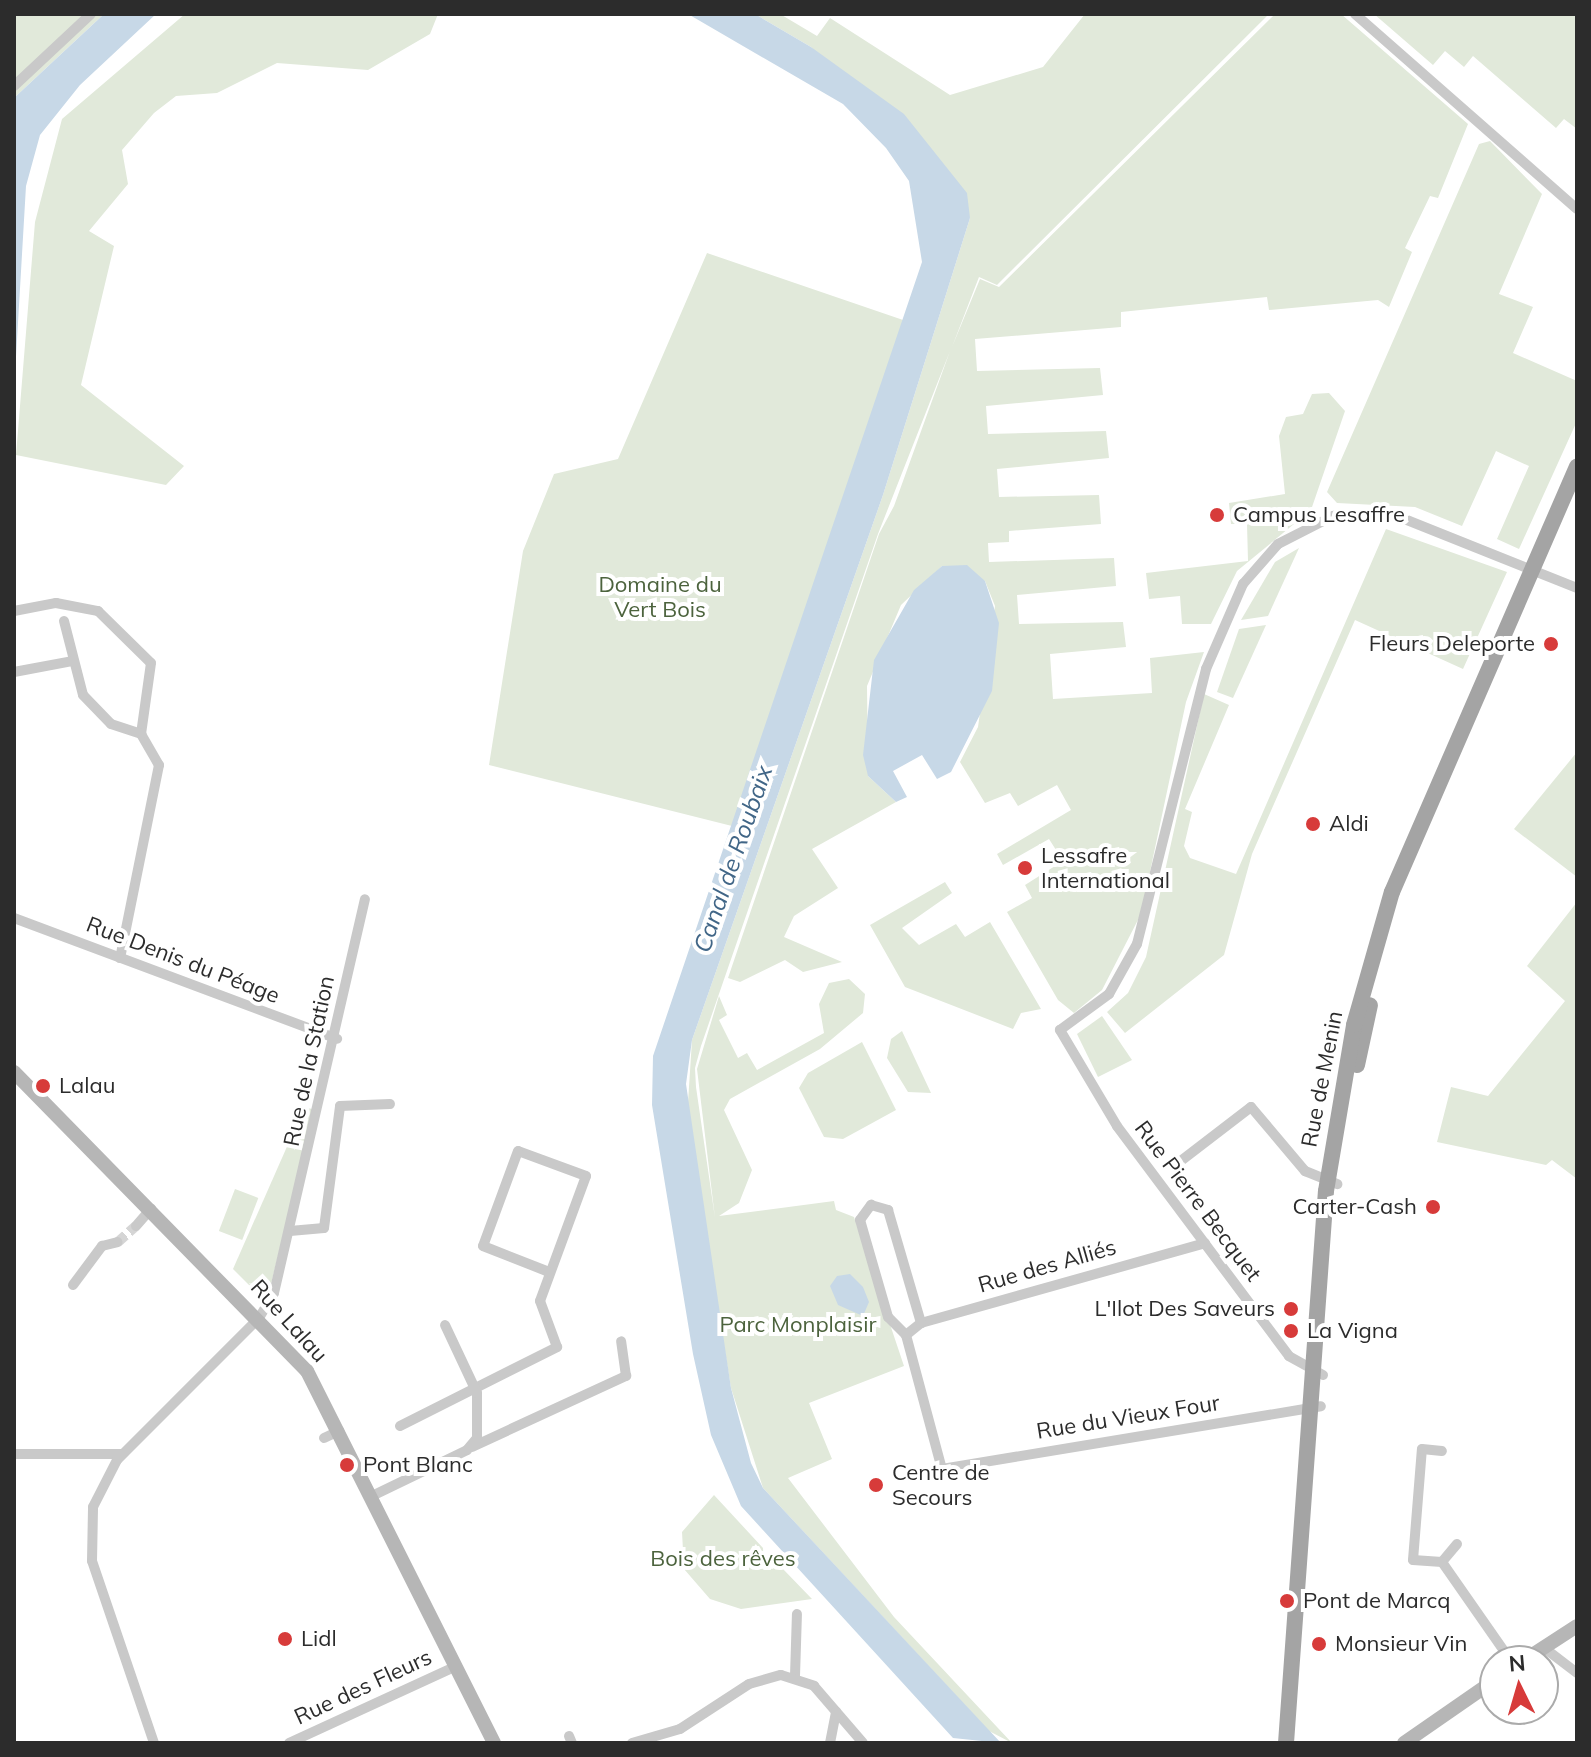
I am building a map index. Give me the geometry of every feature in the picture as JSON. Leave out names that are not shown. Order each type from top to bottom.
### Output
[{"type":"main road","name":"Rue de Menin","points":[[1286,1743],[1332,1184],[1353,1080],[1393,916],[1577,466]]},
{"type":"main road","name":"Rue de Menin","points":[[1537,570],[1577,491]]},
{"type":"main road","name":"Rue Lalau","points":[[14,1072],[259,1318],[307,1371],[374,1495],[454,1667],[494,1743]]},
{"type":"main road","name":"Rue de Menin","points":[[1297,1743],[1315,1407]]},
{"type":"main road","points":[[1546,1645],[1577,1623]]},
{"type":"main road","points":[[1405,1743],[1479,1691]]},
{"type":"street","points":[[14,86],[91,14]]},
{"type":"street","points":[[1355,14],[1577,209]]},
{"type":"street","name":"Rue Pierre Becquet","points":[[1318,1374],[1289,1356],[1117,1126],[1060,1030],[1109,994],[1137,944],[1163,863],[1206,669],[1235,598],[1266,555],[1321,520],[1387,512],[1537,570]]},
{"type":"street","points":[[1537,570],[1577,588]]},
{"type":"street","points":[[14,611],[56,603],[98,611],[145,652],[151,667],[141,734]]},
{"type":"street","points":[[64,621],[80,691],[104,719],[141,734],[159,765],[120,958]]},
{"type":"street","points":[[14,672],[72,661]]},
{"type":"street","name":"Rue de la Station","points":[[154,1743],[90,1548],[98,1491],[122,1454],[259,1318],[274,1293],[337,1039],[365,899]]},
{"type":"street","name":"Rue Denis du Péage","points":[[14,918],[337,1039]]},
{"type":"street","name":"Rue de la Station","points":[[290,1231],[324,1228],[340,1106],[390,1104]]},
{"type":"street","points":[[1182,1160],[1251,1107],[1305,1171],[1332,1184]]},
{"type":"street","points":[[400,1426],[557,1347],[540,1305],[549,1272],[586,1176],[518,1151],[483,1246],[549,1272]]},
{"type":"street","points":[[906,1335],[888,1317],[860,1220],[871,1205],[888,1210],[921,1323]]},
{"type":"street","points":[[136,1226],[151,1209]]},
{"type":"street","points":[[73,1285],[102,1246],[118,1242]]},
{"type":"street","name":"Rue des Alliés","points":[[906,1335],[921,1323],[1205,1243]]},
{"type":"street","points":[[445,1325],[476,1389],[472,1447]]},
{"type":"street","name":"Rue du Vieux Four","points":[[906,1335],[942,1469],[1315,1407]]},
{"type":"street","points":[[374,1495],[626,1376],[621,1341]]},
{"type":"street","points":[[324,1438],[339,1431]]},
{"type":"street","points":[[1442,1451],[1422,1449],[1413,1560],[1442,1562]]},
{"type":"street","points":[[14,1454],[122,1454]]},
{"type":"street","points":[[1442,1562],[1457,1544]]},
{"type":"street","points":[[1442,1562],[1500,1645]]},
{"type":"street","points":[[795,1676],[797,1614]]},
{"type":"street","points":[[1559,1659],[1577,1673]]},
{"type":"street","name":"Rue des Fleurs","points":[[289,1743],[454,1667]]},
{"type":"street","points":[[632,1743],[696,1722],[754,1681],[795,1676],[836,1712],[863,1743]]},
{"type":"street","points":[[830,1743],[836,1712]]},
{"type":"green space","points":[[14,14],[104,14],[14,98]]},
{"type":"green space","points":[[185,14],[438,14],[430,34],[368,70],[277,63],[217,93],[176,96],[154,113],[122,150],[128,184],[89,231],[114,246],[81,385],[184,466],[166,485],[16,455],[35,222],[62,119]]},
{"type":"green space","name":"Parc Monplaisir","points":[[755,14],[780,14],[817,36],[830,18],[950,95],[1043,67],[1085,14],[1269,14],[997,285],[979,277],[952,347],[980,279],[999,287],[1275,14],[1341,14],[1468,124],[1438,198],[1430,196],[1405,248],[1412,252],[1389,307],[1378,300],[1269,310],[1267,297],[1121,312],[1121,327],[975,339],[977,371],[1100,368],[1103,395],[986,406],[988,434],[1106,431],[1109,458],[997,469],[999,497],[1099,495],[1101,524],[1009,531],[1009,542],[988,543],[989,562],[1114,558],[1116,586],[1017,595],[1019,624],[1123,622],[1126,647],[1050,654],[1053,699],[1152,693],[1150,658],[1204,652],[1186,702],[1141,914],[1102,990],[1074,1013],[1058,1000],[1007,912],[1032,898],[1025,885],[1063,861],[1049,839],[1003,865],[997,854],[1071,810],[1057,785],[1018,806],[1010,793],[985,803],[960,762],[978,727],[995,606],[985,581],[942,566],[901,605],[867,686],[868,776],[896,802],[812,849],[838,888],[794,916],[784,937],[842,962],[803,972],[785,960],[740,982],[728,978],[879,534],[894,506],[950,351],[878,534],[701,1046],[695,1068],[696,1087],[715,1218],[697,1069],[719,996],[727,1015],[719,1020],[738,1058],[747,1053],[757,1070],[824,1033],[819,1004],[829,983],[849,979],[865,994],[863,1013],[820,1049],[730,1099],[724,1110],[752,1170],[739,1203],[719,1216],[834,1201],[836,1210],[854,1217],[904,1366],[809,1403],[832,1459],[788,1478],[894,1617],[1012,1743],[989,1731],[763,1488],[731,1388],[687,1118],[692,1040],[883,495],[970,218],[811,47]]},
{"type":"green space","points":[[1374,14],[1577,14],[1577,129],[1564,119],[1556,128],[1473,56],[1464,67],[1445,51],[1433,65]]},
{"type":"green space","points":[[1490,141],[1542,194],[1499,294],[1533,307],[1513,353],[1577,381],[1577,421],[1519,549],[1497,539],[1529,466],[1496,451],[1462,526],[1415,507],[1337,503],[1327,492],[1479,144]]},
{"type":"green space","name":"Domaine du Vert Bois","points":[[707,253],[906,321],[732,826],[489,765],[523,551],[554,474],[618,459]]},
{"type":"green space","points":[[1329,393],[1345,411],[1311,510],[1237,571],[1211,624],[1182,624],[1180,596],[1149,599],[1146,573],[1248,561],[1247,524],[1231,524],[1229,503],[1285,494],[1279,436],[1286,417],[1303,414],[1312,394]]},
{"type":"green space","points":[[1386,529],[1507,572],[1463,669],[1355,620],[1252,854],[1224,955],[1125,1033],[1107,1012],[1128,993],[1146,957],[1204,694],[1229,705],[1185,809],[1192,812],[1184,846],[1190,858],[1236,874]]},
{"type":"green space","points":[[1299,548],[1268,616],[1241,620],[1275,562]]},
{"type":"green space","points":[[1266,625],[1233,698],[1217,692],[1239,629]]},
{"type":"green space","points":[[1577,752],[1577,877],[1514,829]]},
{"type":"green space","points":[[945,882],[952,893],[902,928],[919,945],[956,924],[965,937],[990,922],[1041,1009],[1021,1013],[1013,1029],[905,987],[870,925]]},
{"type":"green space","points":[[1577,902],[1577,1179],[1552,1160],[1546,1165],[1437,1142],[1451,1087],[1488,1096],[1565,1001],[1527,966]]},
{"type":"green space","points":[[1102,1016],[1132,1060],[1098,1077],[1077,1034]]},
{"type":"green space","points":[[902,1031],[931,1093],[908,1092],[887,1058],[891,1039]]},
{"type":"green space","points":[[862,1042],[896,1110],[843,1139],[824,1137],[799,1088],[808,1073]]},
{"type":"green space","points":[[304,1108],[314,1109],[271,1284],[258,1294],[233,1269]]},
{"type":"green space","points":[[235,1189],[258,1198],[242,1240],[219,1231]]},
{"type":"green space","name":"Bois des rêves","points":[[714,1495],[763,1548],[764,1567],[783,1569],[812,1599],[741,1609],[710,1599],[684,1569],[682,1532]]},
{"type":"water","points":[[104,14],[156,14],[80,85],[40,135],[26,186],[14,391],[14,98]]},
{"type":"water","name":"Canal de Roubaix","points":[[688,14],[755,14],[811,47],[904,114],[967,193],[970,218],[883,495],[692,1040],[686,1084],[731,1388],[751,1463],[763,1488],[1001,1743],[953,1738],[741,1506],[711,1435],[693,1354],[652,1105],[653,1056],[922,262],[909,181],[886,148],[843,104]]},
{"type":"water","points":[[967,565],[985,581],[999,623],[992,691],[951,772],[937,779],[922,755],[893,771],[907,797],[896,802],[868,776],[863,755],[874,660],[914,590],[942,566]]},
{"type":"water","points":[[850,1274],[863,1287],[869,1302],[863,1316],[838,1305],[830,1286],[837,1276]]},
{"type":"tunnel","points":[[118,1242],[136,1226]]},
{"type":"place","name":"Campus Lesaffre","points":[[1217,515]]},
{"type":"place","name":"Fleurs Deleporte","points":[[1551,644]]},
{"type":"place","name":"Aldi","points":[[1313,824]]},
{"type":"place","name":"Lessafre International","points":[[1025,868]]},
{"type":"place","name":"Lalau","points":[[43,1086]]},
{"type":"place","name":"Carter-Cash","points":[[1433,1207]]},
{"type":"place","name":"L'Ilot Des Saveurs","points":[[1291,1309]]},
{"type":"place","name":"La Vigna","points":[[1291,1331]]},
{"type":"place","name":"Pont Blanc","points":[[347,1465]]},
{"type":"place","name":"Centre de Secours","points":[[876,1485]]},
{"type":"place","name":"Pont de Marcq","points":[[1287,1601]]},
{"type":"place","name":"Lidl","points":[[285,1639]]},
{"type":"place","name":"Monsieur Vin","points":[[1319,1644]]}]
